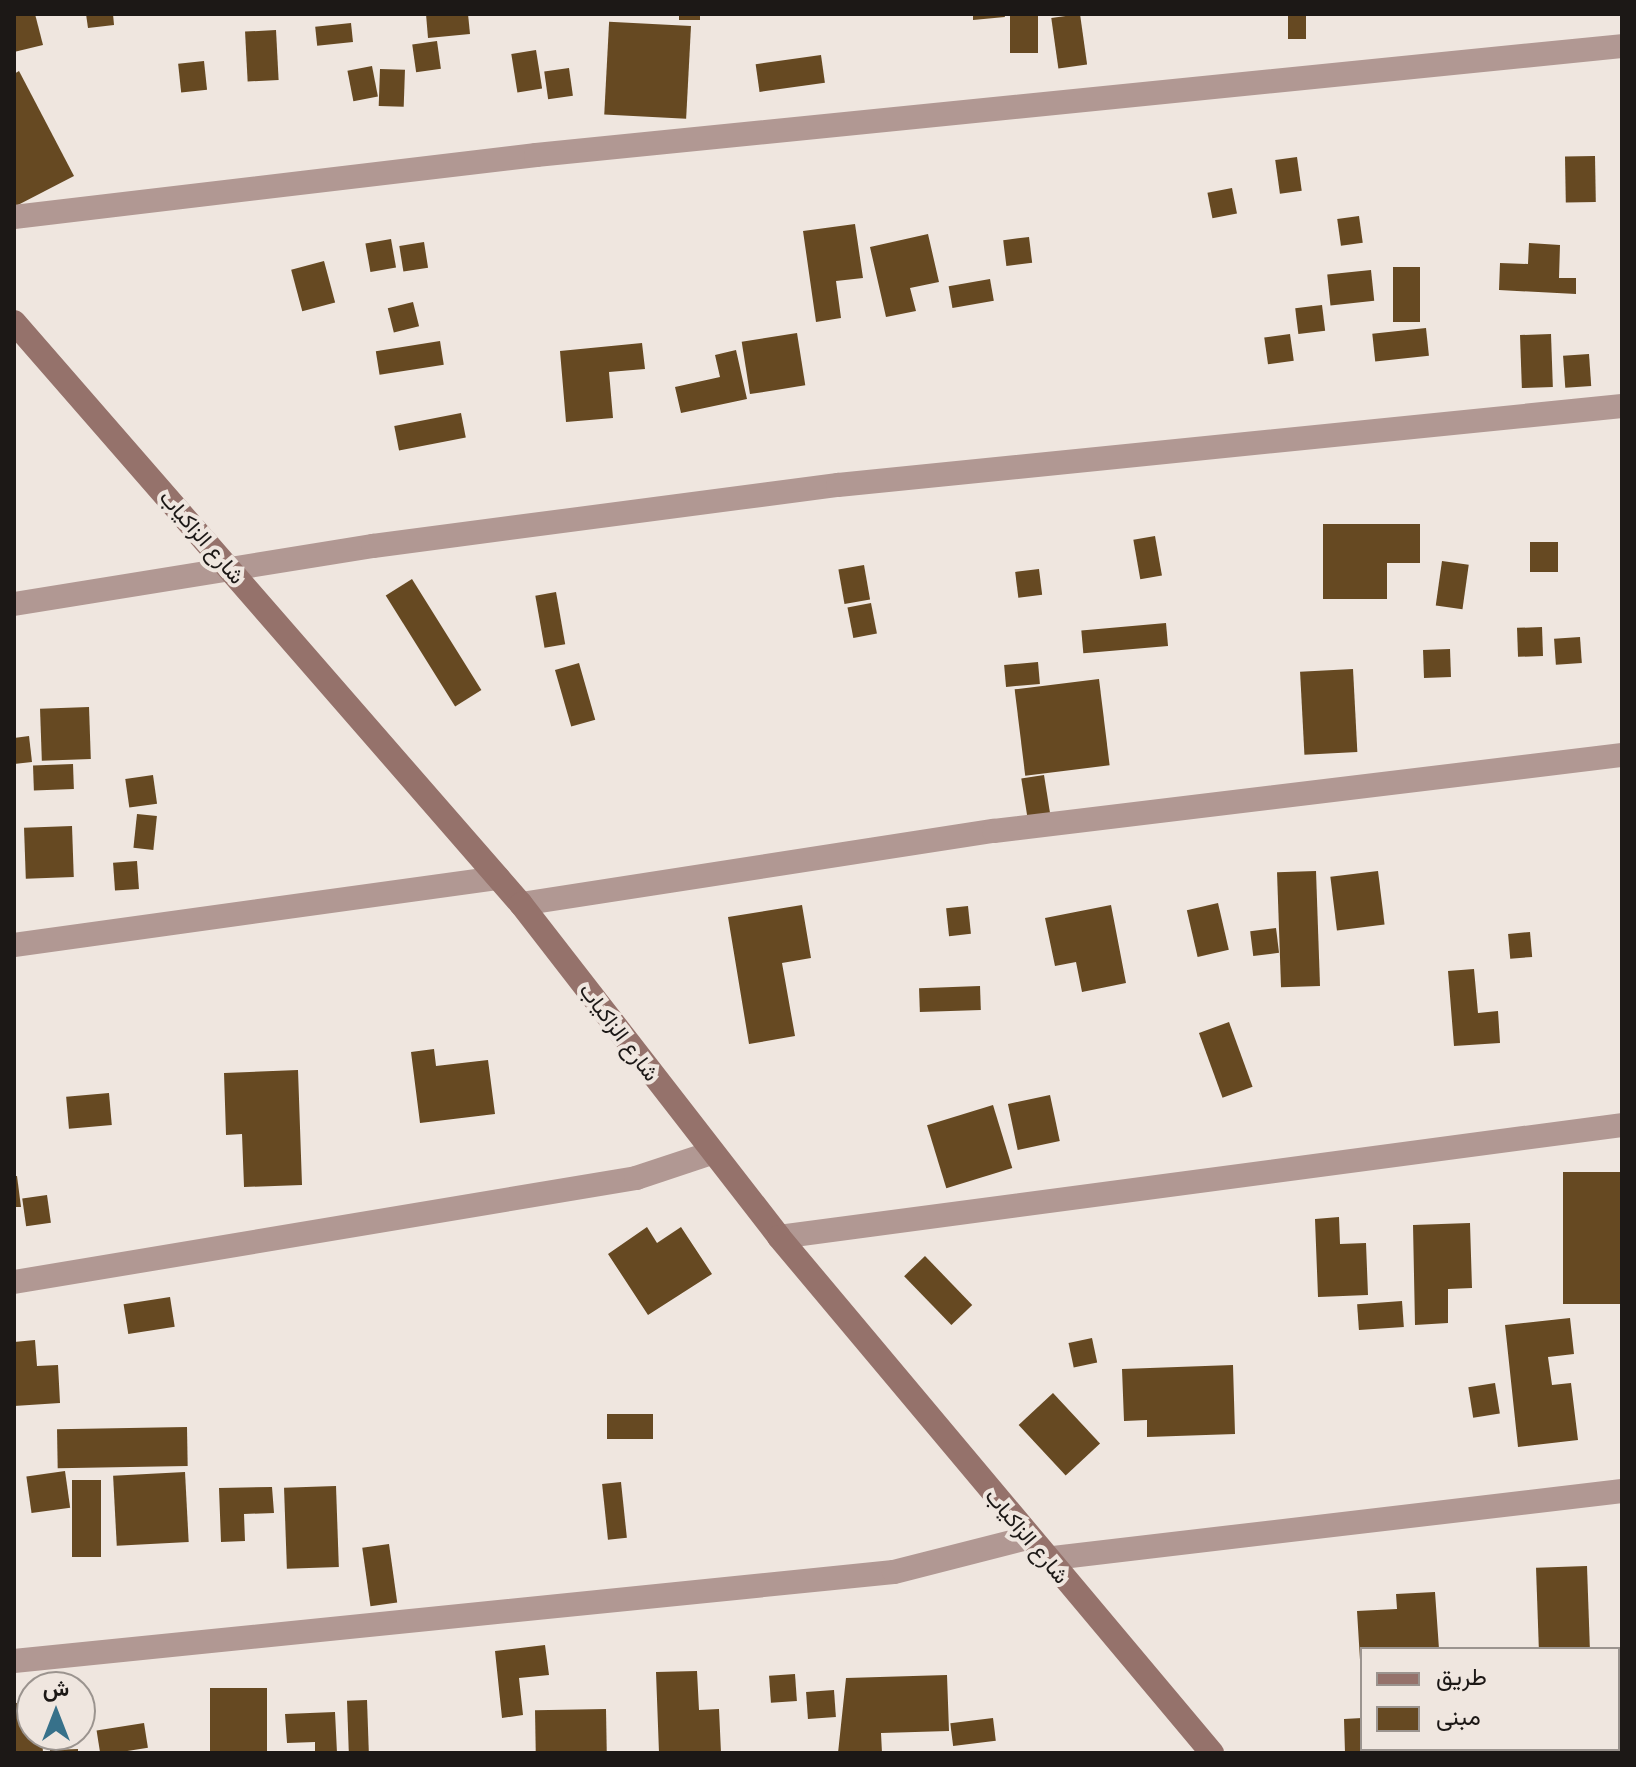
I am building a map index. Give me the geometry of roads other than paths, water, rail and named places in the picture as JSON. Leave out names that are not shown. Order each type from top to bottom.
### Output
[{"type":"street","points":[[14,217],[474,161],[1622,46]]},
{"type":"street","name":"شارع الزاكياب","points":[[14,322],[521,904],[779,1237],[1027,1538],[1212,1753]]},
{"type":"street","points":[[14,604],[230,569],[838,485],[1622,406]]},
{"type":"street","points":[[521,904],[994,831],[1622,755]]},
{"type":"street","points":[[14,945],[498,878]]},
{"type":"street","points":[[779,1237],[1622,1125]]},
{"type":"street","points":[[14,1282],[636,1178],[711,1153]]},
{"type":"street","points":[[1045,1559],[1622,1491]]},
{"type":"street","points":[[14,1661],[894,1572],[1027,1538]]}]
